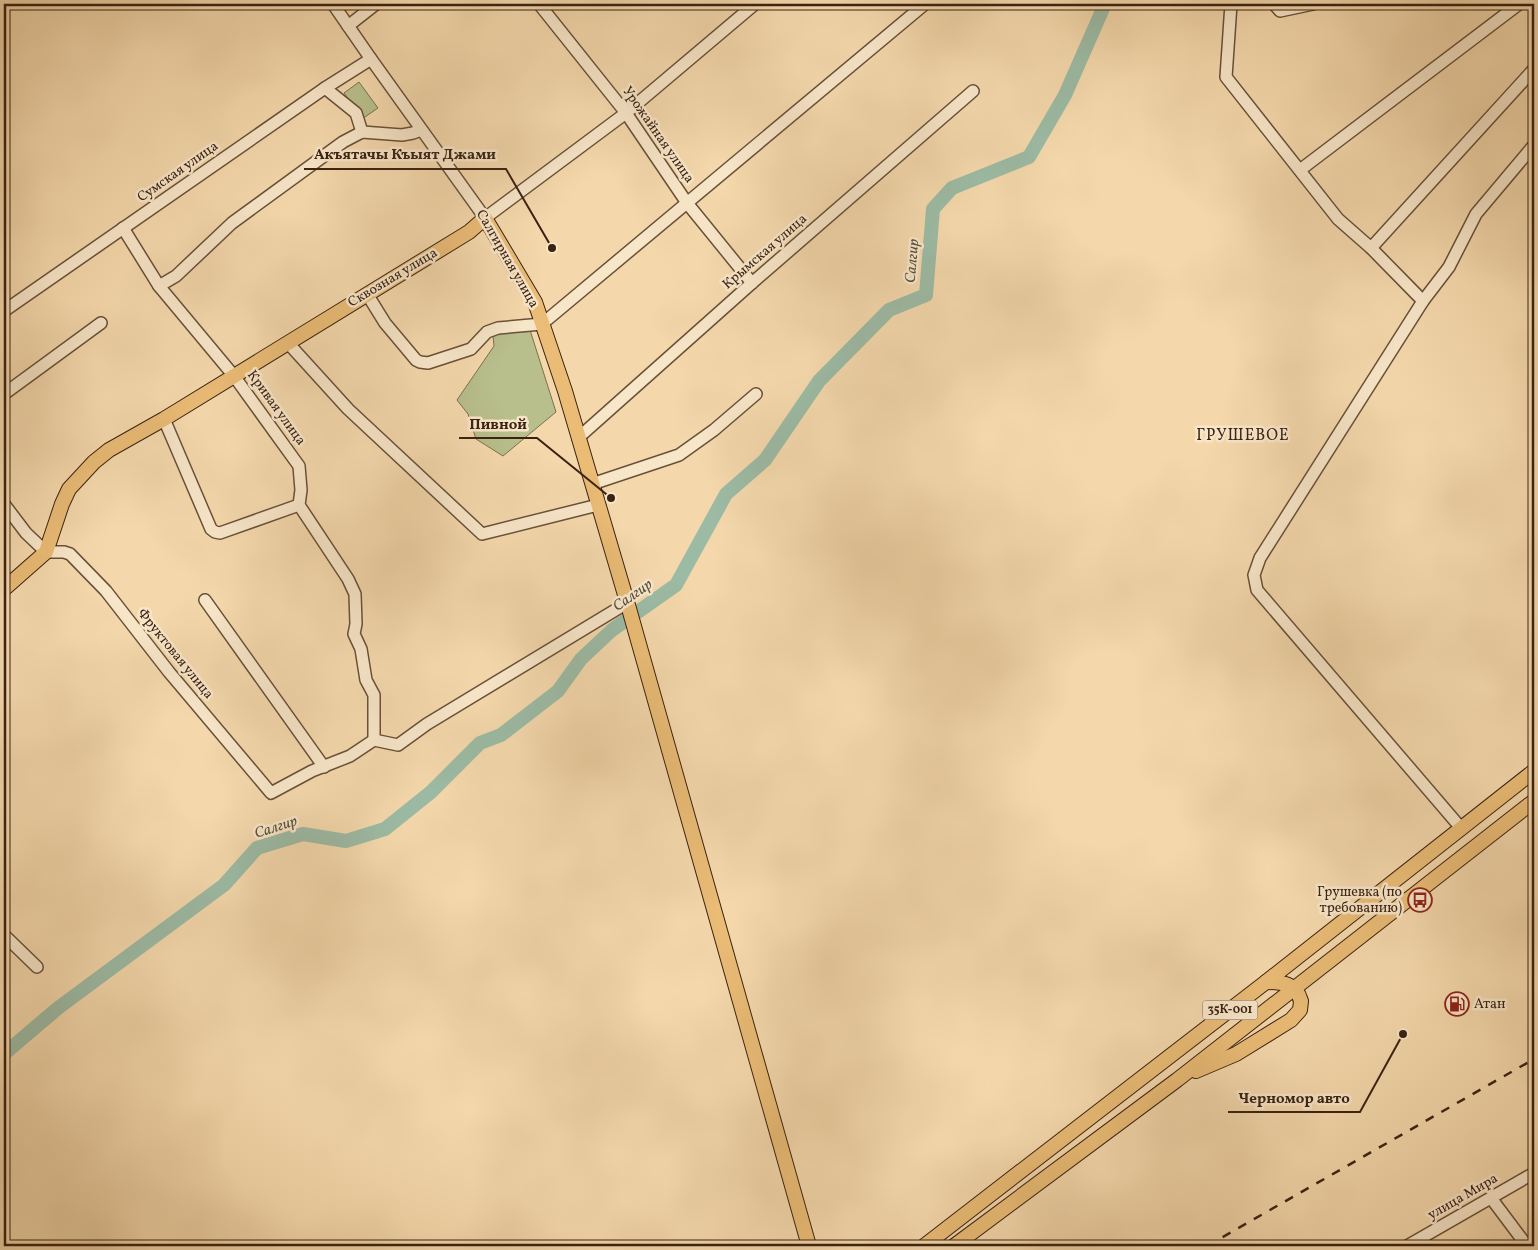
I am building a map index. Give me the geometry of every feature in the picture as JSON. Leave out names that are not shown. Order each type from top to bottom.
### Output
[{"type":"main road","name":"Сквозная улица","points":[[46,552],[69,489],[81,474],[110,450],[469,232],[485,218]]},
{"type":"main road","name":"Салгирная улица","points":[[485,218],[535,302],[565,391],[809,1246]]},
{"type":"main road","points":[[5,586],[46,552]]},
{"type":"main road","name":"35К-001","points":[[924,1246],[1266,982],[1534,771]]},
{"type":"main road","points":[[1297,992],[1312,974],[1534,801]]},
{"type":"main road","points":[[1177,1080],[1236,1054],[1291,1020],[1300,1010],[1301,1001],[1297,992],[1280,982],[1266,982]]},
{"type":"main road","name":"35К-001","points":[[954,1246],[1297,992]]},
{"type":"street","name":"Салгирная улица","points":[[333,4],[485,218]]},
{"type":"street","points":[[348,26],[376,4]]},
{"type":"street","name":"Сквозная улица","points":[[485,218],[626,113],[755,4]]},
{"type":"street","points":[[367,294],[385,323],[416,360],[420,362],[428,363],[471,349],[487,332],[498,328],[542,324],[925,4]]},
{"type":"street","points":[[1231,4],[1226,77],[1338,219],[1371,248],[1423,301]]},
{"type":"street","points":[[1274,4],[1280,11],[1313,4]]},
{"type":"street","points":[[1300,170],[1519,4]]},
{"type":"street","name":"Урожайная улица","points":[[545,6],[626,113],[687,203],[752,284]]},
{"type":"street","name":"Сумская улица","points":[[4,311],[325,88],[371,60]]},
{"type":"street","points":[[1371,248],[1534,69]]},
{"type":"street","points":[[325,88],[356,113],[362,132]]},
{"type":"street","name":"Крымская улица","points":[[578,438],[973,91]]},
{"type":"street","points":[[159,286],[176,276],[232,223],[343,142],[362,132],[402,135],[421,130]]},
{"type":"street","points":[[1461,828],[1257,590],[1254,575],[1260,558],[1423,301],[1449,267],[1476,214],[1534,146]]},
{"type":"street","name":"Кривая улица","points":[[123,228],[159,286],[234,376],[299,466],[299,505]]},
{"type":"street","points":[[4,394],[101,323]]},
{"type":"street","points":[[288,343],[348,409],[482,534],[598,505]]},
{"type":"street","points":[[592,484],[679,455],[714,430],[756,394]]},
{"type":"street","points":[[164,418],[211,529],[220,533],[299,505],[348,579],[355,594],[356,624],[354,634],[361,650],[366,680],[374,695],[374,740]]},
{"type":"street","points":[[4,504],[26,533],[46,552]]},
{"type":"street","name":"Фруктовая улица","points":[[46,552],[70,554],[106,591],[169,672],[271,793],[312,771],[324,767]]},
{"type":"street","points":[[205,600],[324,767],[350,756],[374,740],[398,745],[428,724],[627,604]]},
{"type":"street","points":[[4,934],[37,967]]},
{"type":"street","name":"улица Мира","points":[[1407,1246],[1534,1173]]},
{"type":"street","points":[[1491,1198],[1527,1246]]},
{"type":"green space","points":[[359,82],[378,108],[362,119],[344,93]]},
{"type":"green space","points":[[498,330],[530,330],[556,412],[503,456],[476,439],[468,414],[457,400],[494,346],[493,336]]},
{"type":"waterway","name":"Салгир","points":[[4,1054],[58,1008],[224,885],[257,848],[303,834],[346,841],[385,829],[431,792],[480,743],[501,735],[558,691],[581,659],[612,630],[676,585],[726,494],[765,460],[819,381],[889,310],[926,295],[933,209],[952,188],[1029,157],[1065,95],[1105,4]]},
{"type":"railway","points":[[1207,1246],[1534,1059]]},
{"type":"place","name":"Акъятачы Къыят Джами","points":[[552,248]]},
{"type":"place","name":"Пивной","points":[[611,498]]},
{"type":"place","name":"Грушевка (по требованию)","points":[[1420,900]]},
{"type":"place","name":"Атан","points":[[1457,1004]]},
{"type":"place","name":"Черномор авто","points":[[1403,1034]]},
{"type":"district","name":"ГРУШЕВОЕ","points":[[1243,436]]}]
